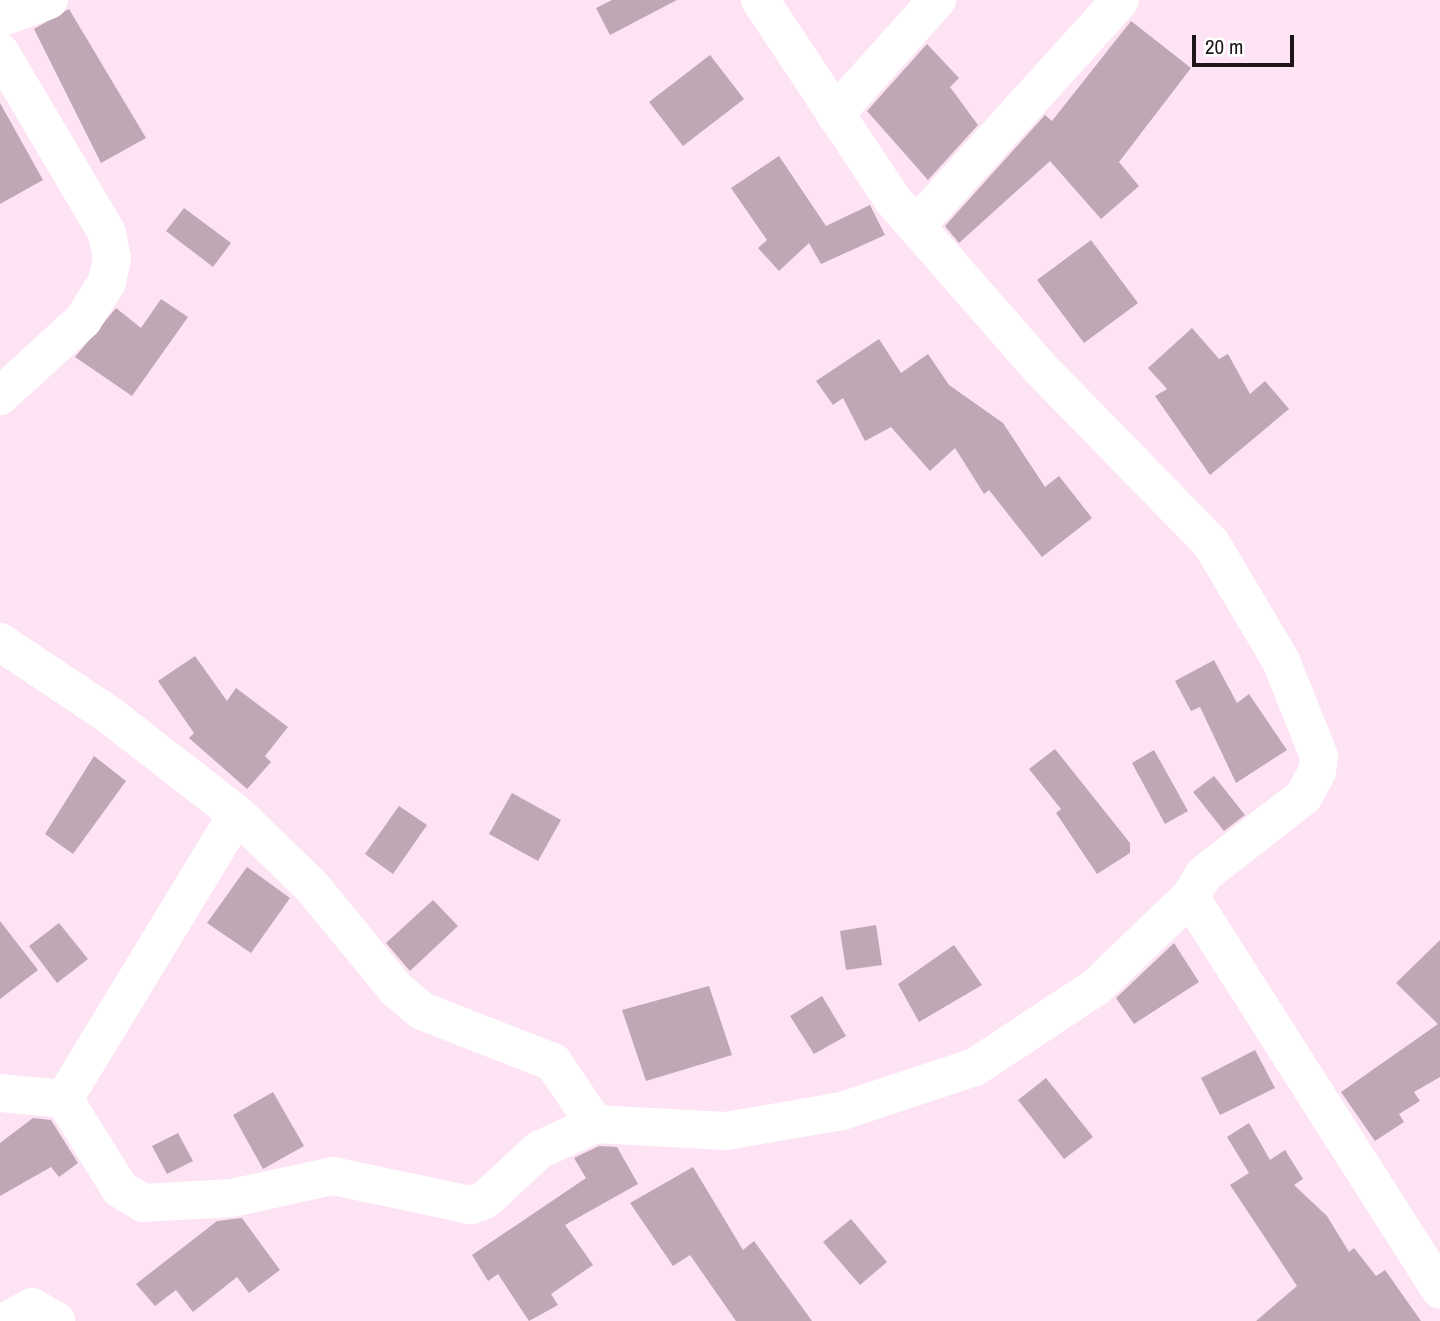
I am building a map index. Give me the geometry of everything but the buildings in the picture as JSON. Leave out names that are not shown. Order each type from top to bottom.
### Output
[{"type":"street","points":[[0,18],[48,0]]},
{"type":"street","points":[[64,1099],[120,1189],[143,1203],[162,1205],[232,1198],[333,1176],[471,1205],[485,1200],[539,1150],[595,1124],[726,1130],[842,1111],[975,1067],[1096,988],[1190,897],[1204,874],[1303,797],[1317,772],[1319,756],[1281,661],[1212,543],[1038,366],[916,226],[835,114],[760,0]]},
{"type":"street","points":[[835,114],[937,0]]},
{"type":"street","points":[[916,226],[1120,0]]},
{"type":"street","points":[[0,52],[107,233],[112,258],[107,282],[83,320],[0,396]]},
{"type":"street","points":[[0,642],[108,714],[237,814],[313,888],[396,989],[422,1011],[554,1062],[595,1124]]},
{"type":"street","points":[[64,1099],[237,814]]},
{"type":"street","points":[[1190,897],[1440,1290]]},
{"type":"street","points":[[0,1093],[64,1099]]},
{"type":"street","points":[[6,1321],[32,1307],[56,1321]]}]
